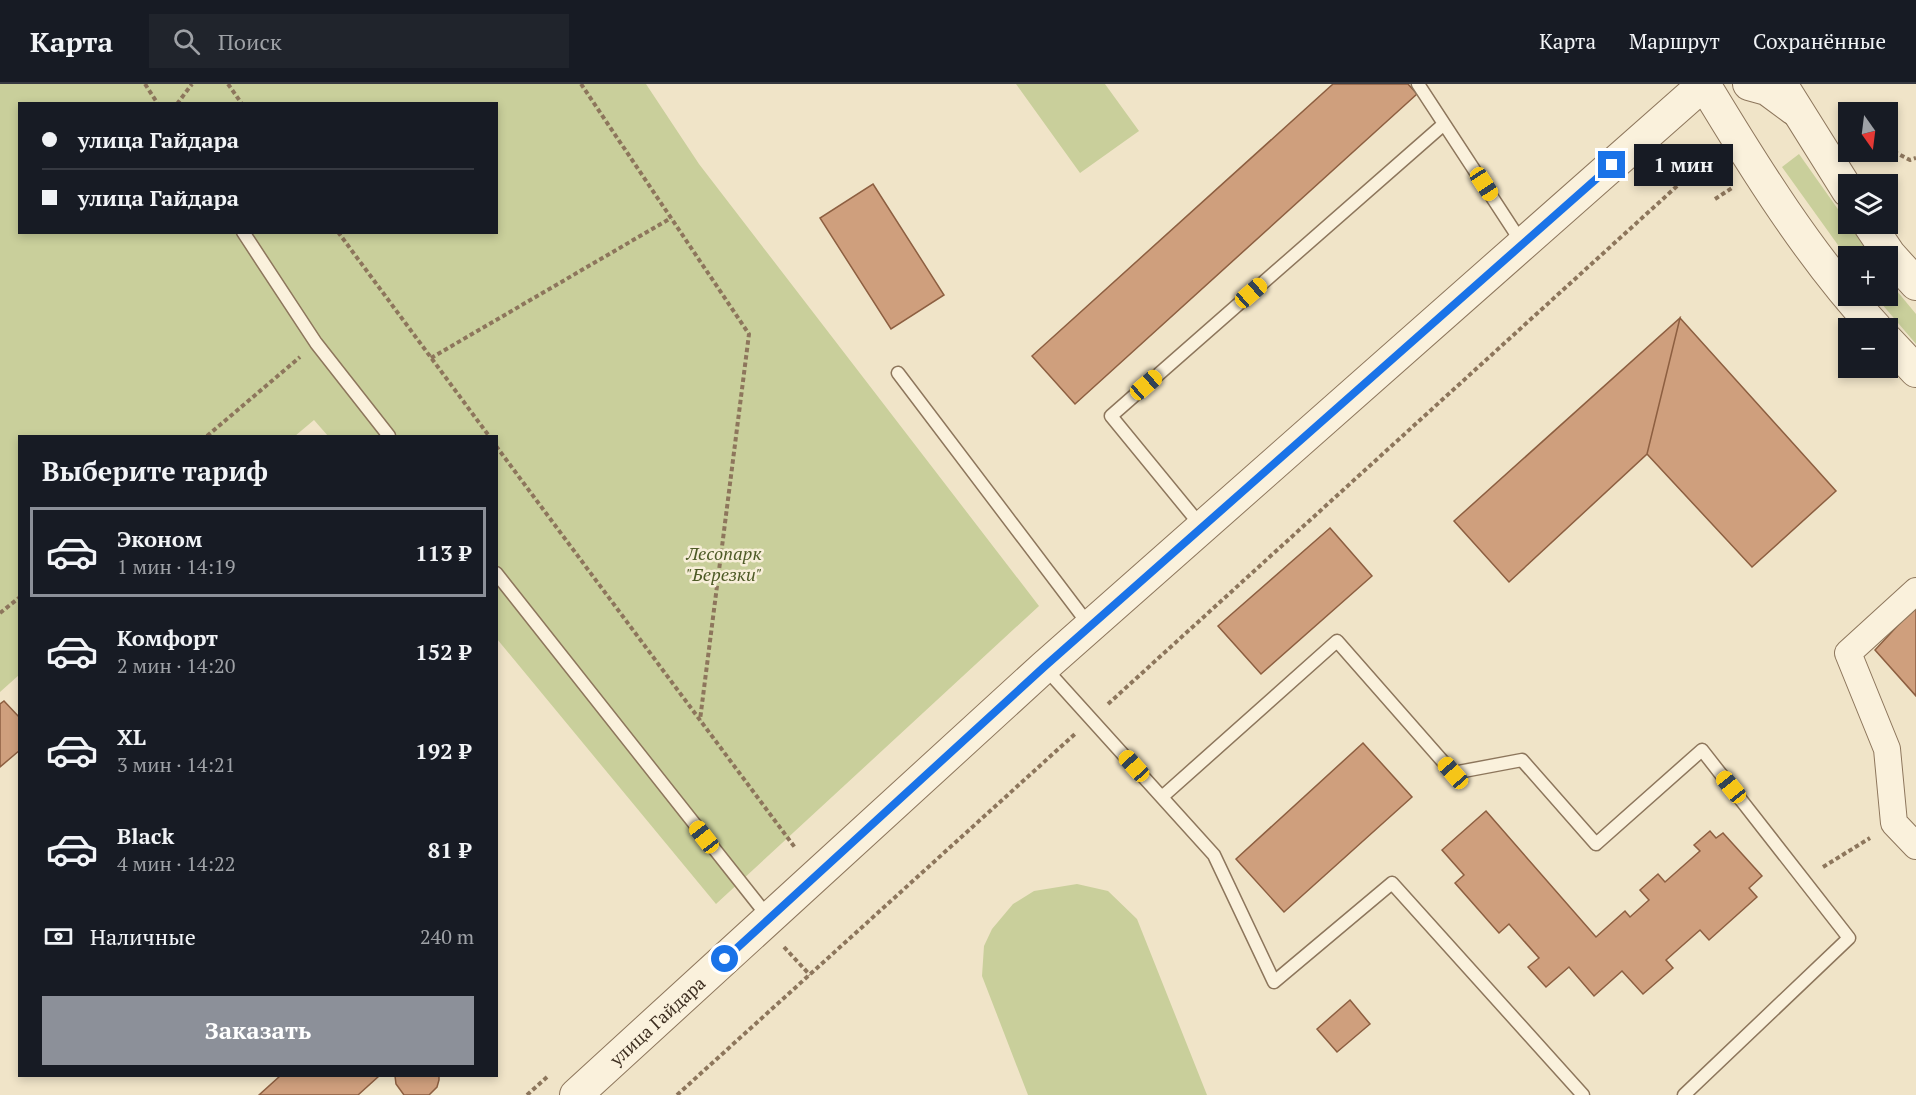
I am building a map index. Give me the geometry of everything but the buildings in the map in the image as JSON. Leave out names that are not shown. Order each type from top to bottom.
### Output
[{"type":"street","name":"улица Гайдара","points":[[576,1095],[1044,667],[1704,84]]},
{"type":"street","points":[[1704,84],[1757,172],[1844,294],[1867,318]]},
{"type":"street","points":[[1749,84],[1767,89],[1797,112]]},
{"type":"street","points":[[1780,84],[1838,176]]},
{"type":"street","points":[[1876,234],[1889,254],[1916,284]]},
{"type":"street","points":[[1898,352],[1916,371]]},
{"type":"street","points":[[1916,591],[1848,654],[1887,748],[1894,823],[1916,846]]},
{"type":"lane","points":[[1418,84],[1523,244]]},
{"type":"lane","points":[[1203,527],[1111,416],[1444,124]]},
{"type":"lane","points":[[244,234],[316,343],[388,435]]},
{"type":"lane","points":[[898,373],[1090,626]]},
{"type":"lane","points":[[498,576],[770,919]]},
{"type":"lane","points":[[1162,797],[1337,641],[1453,773],[1522,760],[1596,843],[1702,750],[1849,938],[1684,1095]]},
{"type":"lane","points":[[1044,667],[1214,855],[1274,982],[1392,883],[1583,1095]]},
{"type":"path","points":[[145,84],[157,102]]},
{"type":"path","points":[[178,102],[192,84]]},
{"type":"path","points":[[228,84],[241,102]]},
{"type":"path","points":[[581,84],[749,334],[700,720]]},
{"type":"path","points":[[1898,154],[1910,160],[1916,158]]},
{"type":"path","points":[[677,1095],[1687,177]]},
{"type":"path","points":[[431,358],[671,218]]},
{"type":"path","points":[[339,234],[488,435]]},
{"type":"path","points":[[208,435],[316,343]]},
{"type":"path","points":[[498,449],[796,850]]},
{"type":"path","points":[[0,613],[18,599]]},
{"type":"path","points":[[1804,879],[1894,823]]},
{"type":"green space","name":"Лесопарк \"Березки\"","points":[[0,84],[646,84],[699,164],[1039,606],[716,904],[498,640],[498,435],[327,435],[314,420],[296,435],[18,435],[18,676],[0,692]]},
{"type":"green space","points":[[1016,84],[1105,84],[1139,131],[1080,173]]},
{"type":"green space","points":[[1799,154],[1838,209],[1838,234],[1855,234],[1864,246],[1839,246],[1782,167]]},
{"type":"green space","points":[[1898,292],[1916,314],[1916,344],[1898,323],[1898,318],[1894,318],[1884,306],[1898,306]]},
{"type":"green space","points":[[1077,884],[1108,891],[1137,919],[1207,1095],[1028,1095],[982,976],[984,946],[992,929],[1013,904],[1034,891]]},
{"type":"route","points":[[725,959],[1044,667],[1612,165]]}]
